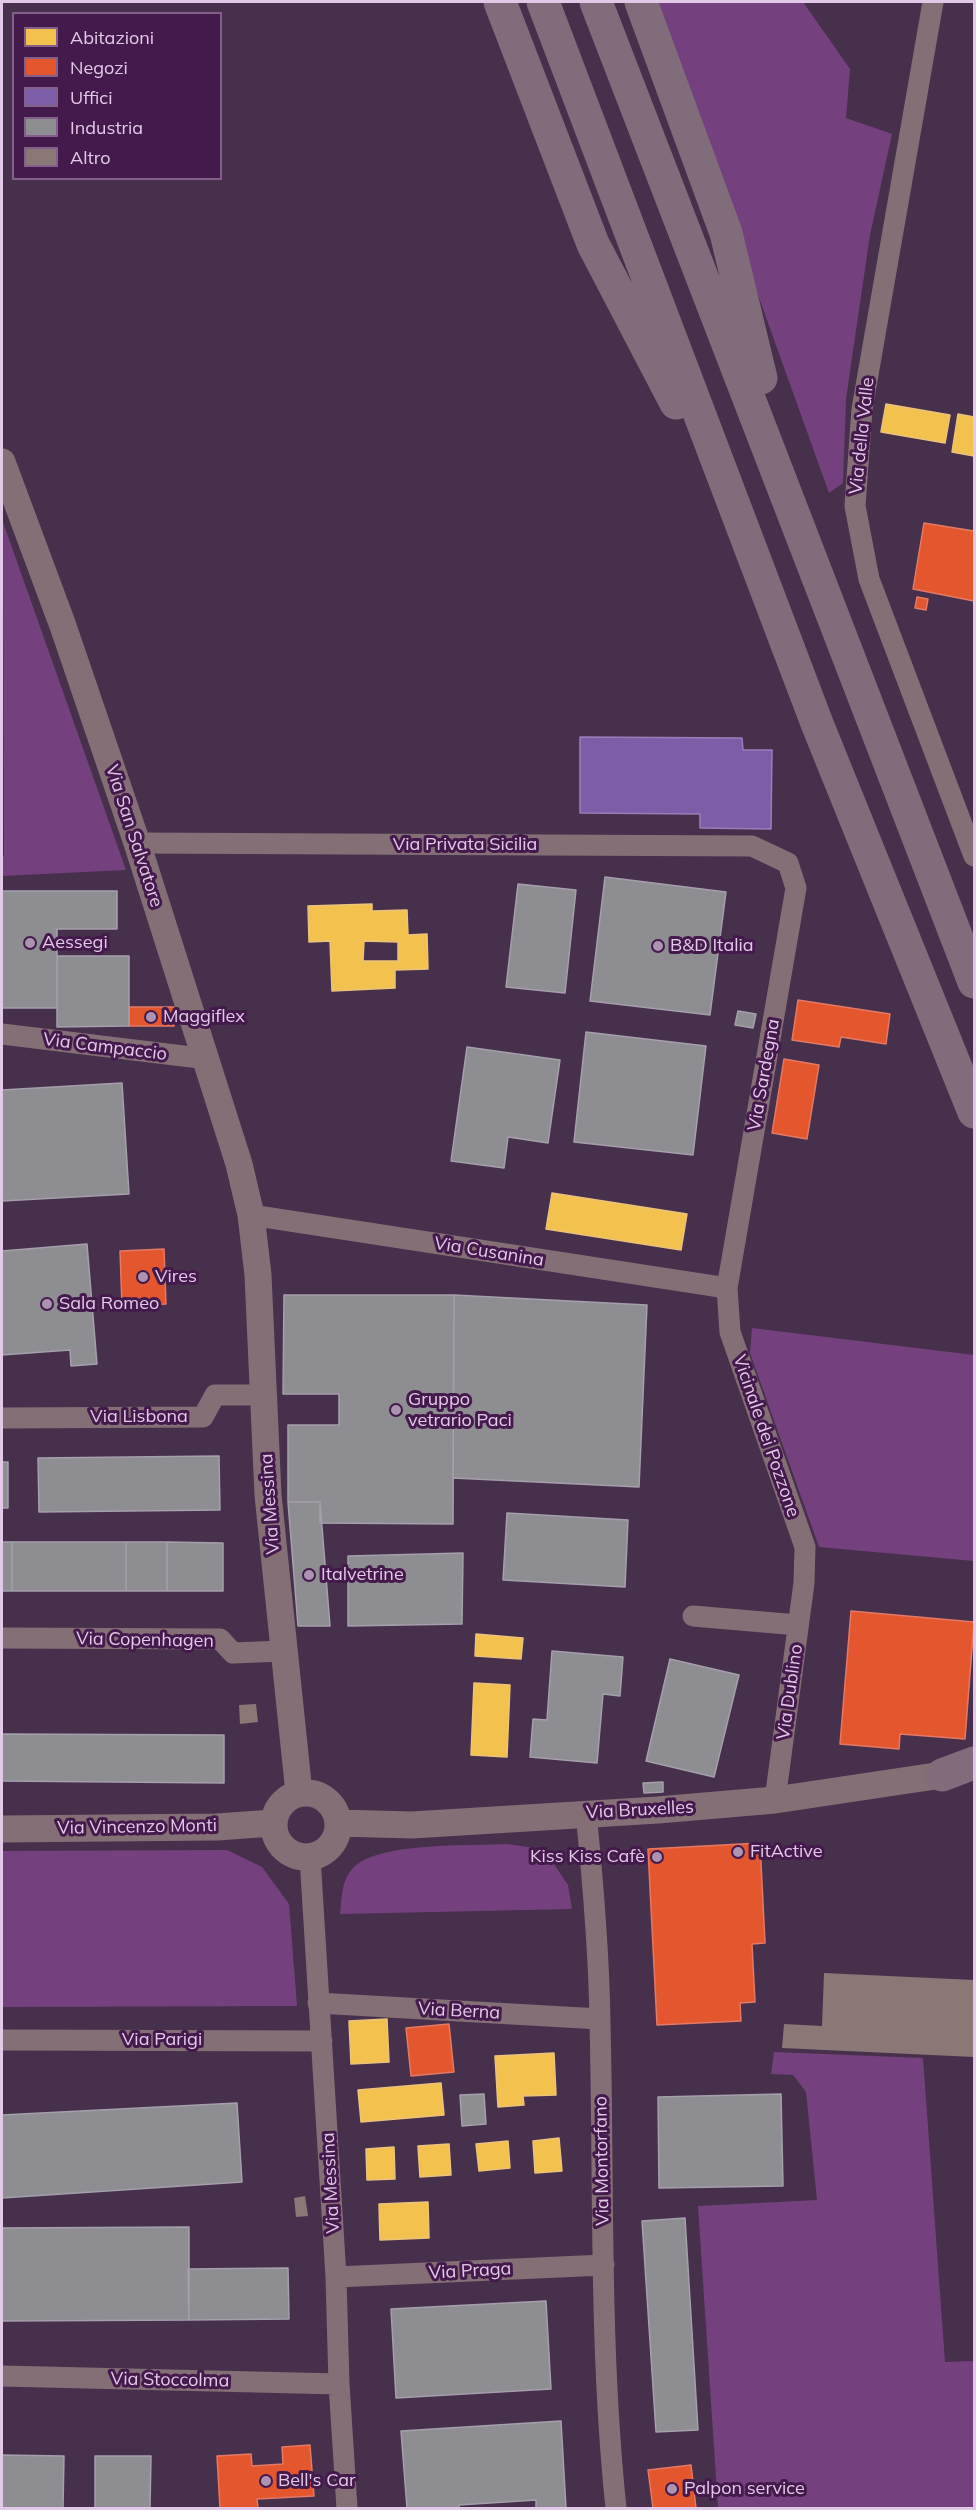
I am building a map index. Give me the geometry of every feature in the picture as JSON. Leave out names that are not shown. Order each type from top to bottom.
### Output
[{"type":"highway","points":[[500,2],[594,244],[748,542]]},
{"type":"highway","points":[[543,2],[818,726],[975,1112]]},
{"type":"highway","points":[[596,2],[975,982]]},
{"type":"highway","points":[[641,2],[726,233],[793,508]]},
{"type":"highway","points":[[942,1775],[975,1763]]},
{"type":"highway","points":[[942,1775],[975,1780]]},
{"type":"street","name":"Via della Valle","points":[[933,2],[862,409],[855,506],[869,579],[975,856]]},
{"type":"street","name":"Via San Salvatore","points":[[2,462],[6,490],[63,626],[137,843],[231,1132],[250,1215]]},
{"type":"street","name":"Via Privata Sicilia","points":[[137,843],[752,846],[788,863]]},
{"type":"street","name":"Via Sardegna","points":[[727,1288],[796,888],[788,863]]},
{"type":"street","name":"Via Campaccio","points":[[2,1034],[208,1059]]},
{"type":"street","name":"Via Cusanina","points":[[250,1215],[727,1288]]},
{"type":"street","name":"Via Messina","points":[[250,1215],[258,1275],[268,1495],[299,1793]]},
{"type":"street","name":"Vicinale dei Pozzone","points":[[727,1288],[730,1332],[805,1547],[804,1583]]},
{"type":"street","name":"Via Lisbona","points":[[2,1418],[203,1417],[214,1395],[264,1395]]},
{"type":"street","name":"Via Dublino","points":[[775,1800],[804,1583]]},
{"type":"street","points":[[693,1616],[798,1625]]},
{"type":"street","name":"Via Copenhagen","points":[[2,1638],[219,1639],[233,1653],[283,1652]]},
{"type":"street","name":"Via Bruxelles","points":[[338,1823],[412,1825],[657,1810],[775,1800],[942,1775]]},
{"type":"street","points":[[308,1792],[325,1799],[336,1814],[338,1823],[337,1833],[327,1849],[310,1857],[298,1856],[280,1844],[273,1823],[281,1804],[299,1793],[308,1792]]},
{"type":"street","name":"Via Montorfano","points":[[586,1813],[596,1914],[607,2426],[616,2508]]},
{"type":"street","name":"Via Vincenzo Monti","points":[[2,1829],[217,1827],[273,1823]]},
{"type":"street","name":"Via Messina","points":[[310,1857],[336,2277],[339,2384],[347,2508]]},
{"type":"street","name":"Via Berna","points":[[318,2002],[600,2019]]},
{"type":"street","name":"Via Parigi","points":[[2,2040],[322,2041]]},
{"type":"street","name":"Via Praga","points":[[336,2277],[604,2265]]},
{"type":"street","name":"Via Stoccolma","points":[[2,2376],[339,2384]]},
{"type":"shaded area","points":[[653,2],[803,2],[850,69],[846,118],[892,134],[870,235],[846,399],[843,483],[829,493]]},
{"type":"shaded area","points":[[3,522],[126,870],[2,876],[2,856],[4,856]]},
{"type":"shaded area","points":[[752,1328],[974,1355],[974,1561],[819,1547],[750,1353]]},
{"type":"shaded area","points":[[507,1844],[535,1848],[552,1861],[568,1885],[572,1909],[340,1914],[343,1889],[347,1878],[354,1867],[366,1859],[404,1849]]},
{"type":"shaded area","points":[[227,1850],[262,1867],[289,1904],[297,2006],[2,2007],[2,1851]]},
{"type":"shaded area","points":[[774,2052],[923,2058],[945,2362],[974,2361],[974,2508],[718,2508],[698,2206],[817,2200],[806,2092],[793,2075],[771,2074]]},
{"type":"building: Abitazioni","points":[[886,404],[950,415],[945,443],[881,432]]},
{"type":"building: Abitazioni","points":[[958,414],[974,417],[974,456],[952,452]]},
{"type":"building: Abitazioni","points":[[372,904],[372,911],[407,910],[408,935],[427,934],[428,969],[395,970],[395,988],[332,991],[330,941],[309,942],[308,906]],"holes":[[[364,941],[398,942],[398,961],[363,961]]]},
{"type":"building: Abitazioni","points":[[552,1193],[687,1214],[681,1250],[546,1229]]},
{"type":"building: Abitazioni","points":[[476,1634],[523,1638],[521,1659],[475,1656]]},
{"type":"building: Abitazioni","points":[[474,1683],[510,1685],[507,1757],[471,1755]]},
{"type":"building: Abitazioni","points":[[387,2019],[389,2062],[351,2064],[349,2021]]},
{"type":"building: Abitazioni","points":[[554,2053],[556,2095],[523,2096],[524,2105],[498,2107],[495,2056]]},
{"type":"building: Abitazioni","points":[[441,2083],[444,2115],[361,2122],[358,2090]]},
{"type":"building: Abitazioni","points":[[559,2138],[562,2171],[535,2173],[533,2141]]},
{"type":"building: Abitazioni","points":[[508,2141],[510,2168],[479,2171],[476,2144]]},
{"type":"building: Abitazioni","points":[[449,2144],[451,2175],[420,2177],[418,2146]]},
{"type":"building: Abitazioni","points":[[394,2147],[395,2179],[367,2180],[366,2149]]},
{"type":"building: Abitazioni","points":[[428,2202],[429,2238],[380,2240],[379,2204]]},
{"type":"building: Negozi","points":[[924,523],[974,531],[974,601],[913,589]]},
{"type":"building: Negozi","points":[[917,597],[928,599],[926,610],[915,608]]},
{"type":"building: Negozi","points":[[798,1000],[890,1014],[886,1044],[841,1037],[839,1047],[792,1040]]},
{"type":"building: Negozi","name":"Maggiflex","points":[[129,1007],[174,1007],[174,1026],[129,1026]]},
{"type":"building: Negozi","points":[[784,1059],[819,1065],[807,1139],[772,1133]]},
{"type":"building: Negozi","name":"Vires","points":[[164,1249],[166,1304],[122,1306],[120,1251]]},
{"type":"building: Negozi","points":[[851,1611],[974,1622],[965,1739],[900,1734],[899,1749],[840,1744]]},
{"type":"building: Negozi","points":[[760,1843],[765,1943],[752,1944],[755,2002],[740,2003],[741,2021],[657,2025],[648,1849]]},
{"type":"building: Negozi","points":[[449,2024],[454,2072],[411,2076],[406,2028]]},
{"type":"building: Negozi","name":"Bell's Car","points":[[310,2445],[314,2496],[257,2499],[258,2508],[220,2508],[217,2456],[251,2454],[252,2466],[283,2464],[282,2447]]},
{"type":"building: Negozi","name":"Palpon service","points":[[691,2465],[696,2508],[653,2508],[648,2470]]},
{"type":"building: Uffici","points":[[580,737],[742,738],[743,750],[772,750],[771,829],[700,828],[700,814],[580,813]]},
{"type":"building: Industria","name":"B&D Italia","points":[[605,877],[726,892],[710,1015],[590,1001]]},
{"type":"building: Industria","points":[[518,884],[576,890],[565,993],[506,987]]},
{"type":"building: Industria","name":"Aessegi","points":[[2,891],[117,891],[117,929],[57,929],[57,1008],[2,1008]]},
{"type":"building: Industria","points":[[57,956],[129,956],[129,1026],[57,1027]]},
{"type":"building: Industria","points":[[738,1011],[756,1014],[753,1028],[735,1025]]},
{"type":"building: Industria","points":[[586,1032],[706,1046],[693,1155],[574,1142]]},
{"type":"building: Industria","points":[[467,1047],[560,1060],[548,1143],[508,1137],[504,1168],[451,1161]]},
{"type":"building: Industria","points":[[122,1083],[129,1194],[2,1201],[2,1090]]},
{"type":"building: Industria","name":"Sala Romeo","points":[[87,1244],[97,1364],[71,1366],[70,1350],[2,1355],[2,1251]]},
{"type":"building: Industria","name":"Gruppo vetrario Paci","points":[[284,1295],[454,1295],[453,1524],[320,1523],[320,1502],[288,1502],[288,1425],[339,1425],[339,1394],[283,1394]]},
{"type":"building: Industria","points":[[454,1295],[647,1305],[639,1487],[453,1478]]},
{"type":"building: Industria","points":[[219,1456],[220,1510],[39,1512],[38,1458]]},
{"type":"building: Industria","points":[[2,1462],[8,1462],[8,1508],[2,1508]]},
{"type":"building: Industria","name":"Italvetrine","points":[[288,1502],[320,1502],[330,1626],[298,1626]]},
{"type":"building: Industria","points":[[507,1513],[628,1520],[625,1587],[503,1580]]},
{"type":"building: Industria","points":[[2,1542],[12,1542],[12,1591],[2,1591]]},
{"type":"building: Industria","points":[[12,1542],[126,1542],[126,1591],[12,1591]]},
{"type":"building: Industria","points":[[126,1542],[167,1542],[167,1591],[126,1591]]},
{"type":"building: Industria","points":[[167,1542],[223,1543],[223,1591],[167,1591]]},
{"type":"building: Industria","points":[[463,1553],[462,1624],[348,1626],[348,1556]]},
{"type":"building: Industria","points":[[552,1651],[623,1657],[620,1696],[603,1694],[597,1763],[530,1757],[533,1719],[547,1720]]},
{"type":"building: Industria","points":[[670,1659],[739,1675],[714,1777],[646,1761]]},
{"type":"building: Industria","points":[[2,1734],[224,1735],[224,1783],[2,1781]]},
{"type":"building: Industria","points":[[663,1782],[663,1792],[644,1793],[643,1783]]},
{"type":"building: Industria","points":[[484,2094],[486,2124],[462,2126],[460,2095]]},
{"type":"building: Industria","points":[[781,2094],[783,2186],[659,2188],[658,2097]]},
{"type":"building: Industria","points":[[237,2103],[242,2182],[2,2198],[2,2115]]},
{"type":"building: Industria","points":[[685,2218],[698,2430],[656,2432],[642,2221]]},
{"type":"building: Industria","points":[[189,2227],[189,2320],[2,2321],[2,2228]]},
{"type":"building: Industria","points":[[288,2268],[289,2319],[189,2320],[188,2269]]},
{"type":"building: Industria","points":[[546,2301],[551,2389],[396,2398],[391,2309]]},
{"type":"building: Industria","points":[[561,2421],[566,2508],[536,2508],[536,2500],[459,2505],[459,2508],[407,2508],[401,2431]]},
{"type":"building: Industria","points":[[2,2455],[64,2456],[63,2508],[2,2508]]},
{"type":"building: Industria","points":[[95,2456],[151,2456],[150,2508],[95,2508]]},
{"type":"building: Altro","points":[[256,1704],[258,1722],[240,1724],[239,1705]]},
{"type":"building: Altro","points":[[824,1973],[974,1980],[974,2057],[782,2048],[784,2024],[822,2026]]},
{"type":"building: Altro","points":[[305,2196],[308,2216],[296,2217],[294,2198]]},
{"type":"place","name":"Aessegi","points":[[30,943]]},
{"type":"place","name":"B&D Italia","points":[[658,946]]},
{"type":"place","name":"Maggiflex","points":[[151,1017]]},
{"type":"place","name":"Vires","points":[[143,1277]]},
{"type":"place","name":"Sala Romeo","points":[[47,1304]]},
{"type":"place","name":"Gruppo vetrario Paci","points":[[396,1410]]},
{"type":"place","name":"Italvetrine","points":[[309,1575]]},
{"type":"place","name":"FitActive","points":[[738,1852]]},
{"type":"place","name":"Kiss Kiss Cafè","points":[[657,1857]]},
{"type":"place","name":"Bell's Car","points":[[266,2481]]},
{"type":"place","name":"Palpon service","points":[[672,2489]]}]
